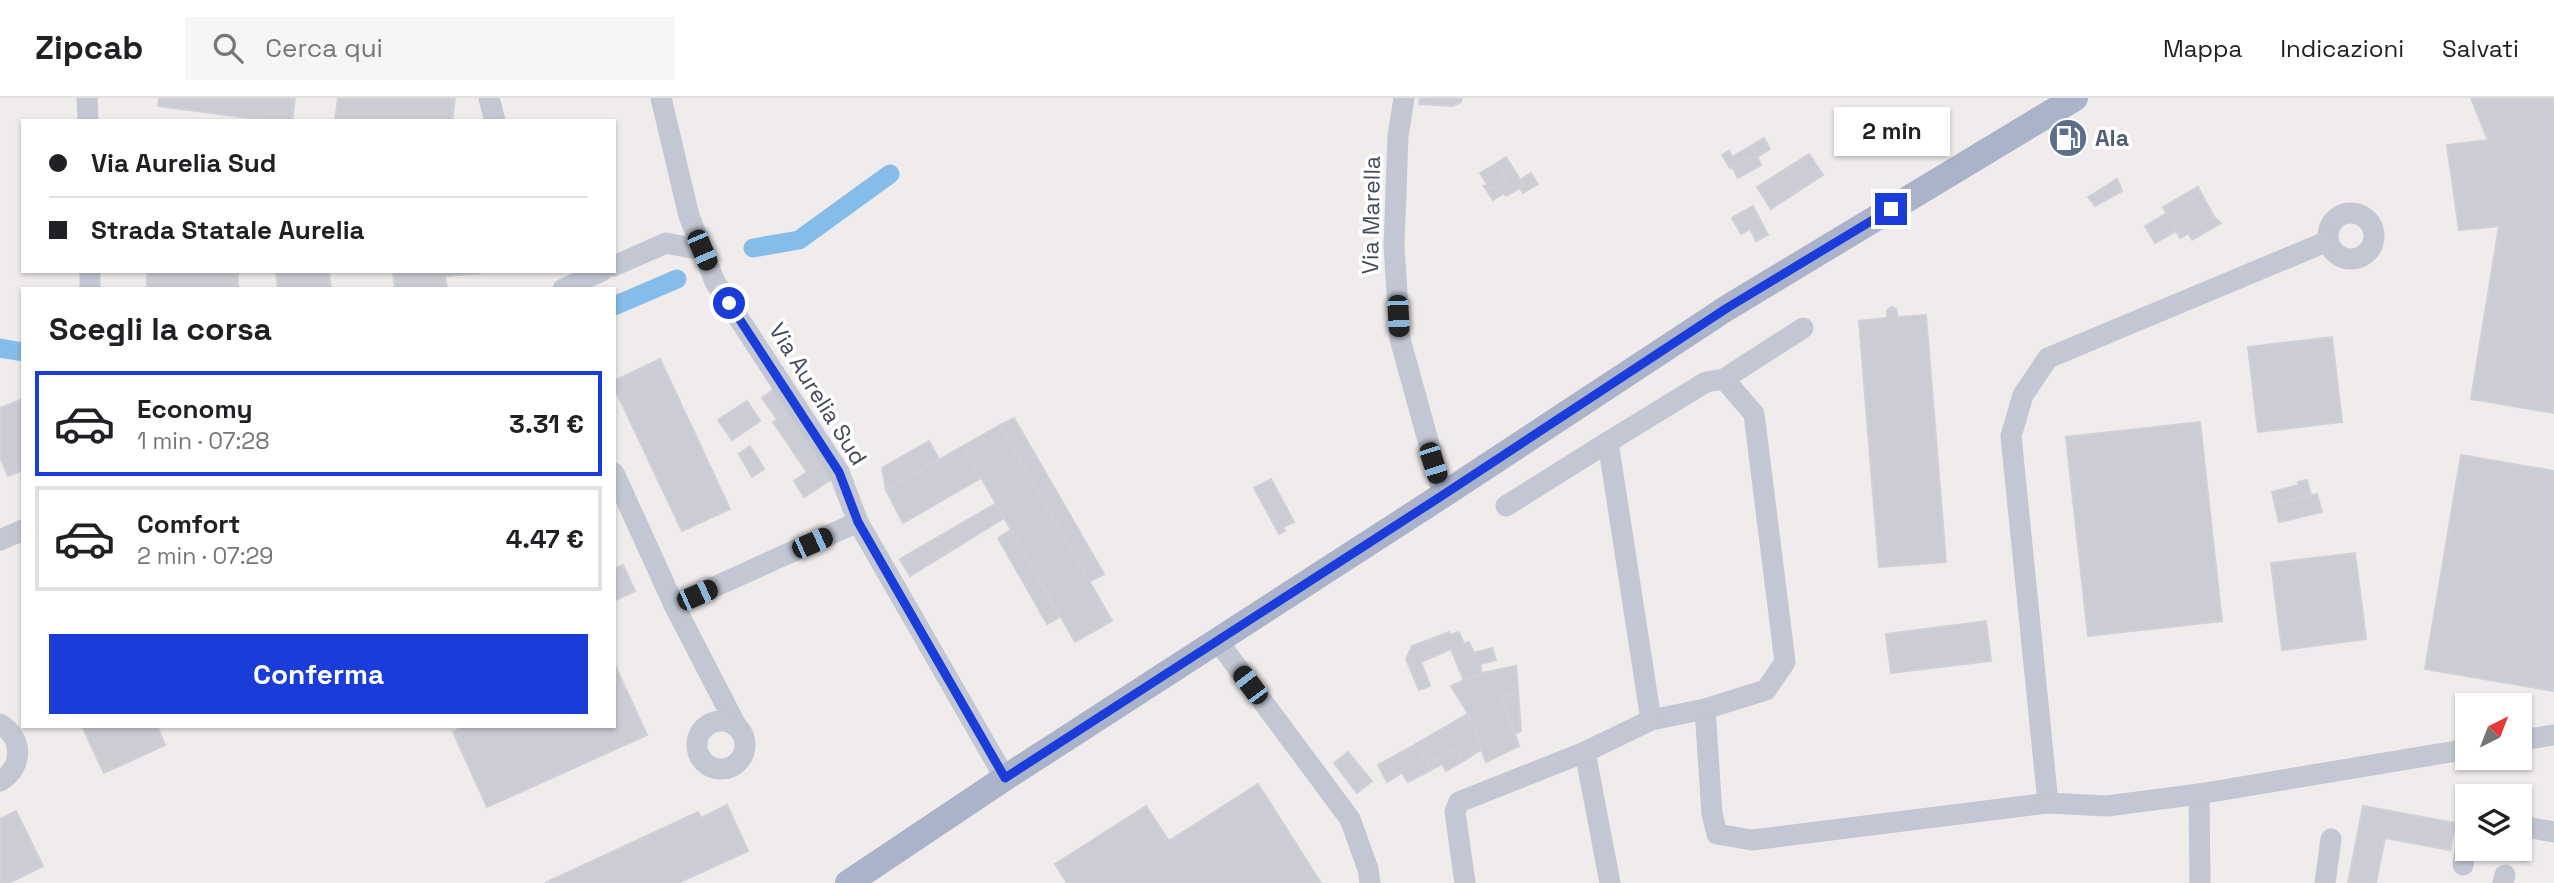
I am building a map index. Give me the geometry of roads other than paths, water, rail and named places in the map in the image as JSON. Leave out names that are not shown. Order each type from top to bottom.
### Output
[{"type":"main road","points":[[848,883],[1727,308],[2076,98]]},
{"type":"street","points":[[87,98],[88,119]]},
{"type":"street","points":[[489,98],[494,119]]},
{"type":"street","name":"Via Aurelia Sud","points":[[661,98],[689,216],[715,282],[839,472],[858,522],[1005,778]]},
{"type":"street","name":"Via Marella","points":[[1404,98],[1398,136],[1394,246],[1400,339],[1443,495]]},
{"type":"street","points":[[2048,803],[2011,436],[2024,396],[2048,358],[2328,241]]},
{"type":"street","points":[[616,265],[666,243],[702,250]]},
{"type":"street","points":[[567,287],[598,273]]},
{"type":"street","points":[[1506,506],[1706,382],[1724,379],[1803,328]]},
{"type":"street","points":[[1465,883],[1455,812],[1459,802],[1586,752],[1651,720],[1705,709],[1766,690],[1785,662],[1754,414],[1724,379]]},
{"type":"street","points":[[1608,442],[1651,720]]},
{"type":"street","points":[[616,477],[674,605],[737,727]]},
{"type":"street","points":[[674,605],[858,522]]},
{"type":"street","points":[[0,540],[21,531]]},
{"type":"street","points":[[1217,640],[1350,819],[1368,869],[1370,883]]},
{"type":"street","points":[[1705,709],[1712,814],[1717,834],[1752,840],[2048,803],[2107,806],[2199,794],[2455,751]]},
{"type":"street","points":[[0,724],[12,733],[19,754],[11,774],[0,781]]},
{"type":"street","points":[[2532,738],[2554,735]]},
{"type":"street","points":[[1586,752],[1610,883]]},
{"type":"street","points":[[2199,794],[2200,883]]},
{"type":"street","points":[[2532,829],[2554,832]]},
{"type":"street","points":[[2325,883],[2332,839]]},
{"type":"street","points":[[2463,865],[2464,861]]},
{"type":"waterway","points":[[753,248],[799,240],[890,174]]},
{"type":"waterway","points":[[616,305],[677,279]]},
{"type":"waterway","points":[[0,348],[21,352]]},
{"type":"place","name":"Ala","points":[[2068,138]]}]
